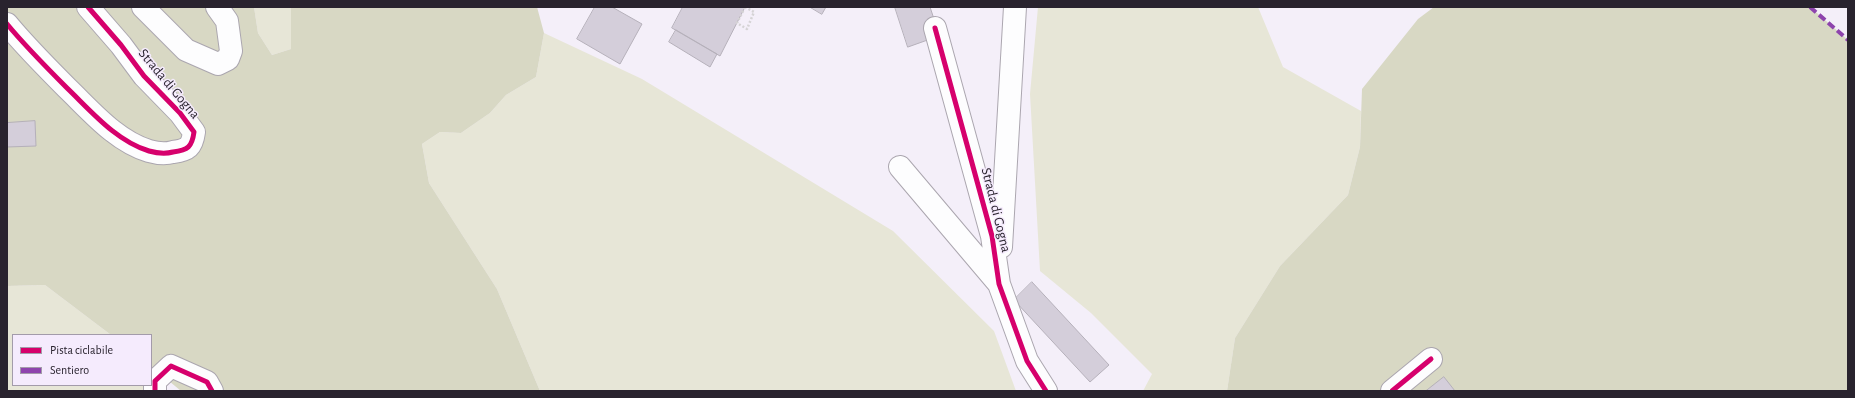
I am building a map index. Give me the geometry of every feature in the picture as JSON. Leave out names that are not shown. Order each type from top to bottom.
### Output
[{"type":"street","name":"Strada di Gogna","points":[[7,24],[28,48],[96,117],[125,140],[149,151],[168,153],[185,150],[192,142],[194,132],[180,112],[144,76],[121,45],[88,7]]},
{"type":"street","points":[[143,7],[186,50],[218,64],[228,59],[231,51],[227,21],[217,7]]},
{"type":"street","name":"Strada di Gogna","points":[[999,284],[1015,7]]},
{"type":"street","name":"Strada di Gogna","points":[[935,28],[992,236],[999,284],[1027,361],[1046,391]]},
{"type":"street","name":"Strada di Gogna","points":[[900,167],[999,284]]},
{"type":"street","points":[[1392,391],[1431,359]]},
{"type":"street","points":[[155,391],[155,381],[171,366],[207,382],[212,391]]},
{"type":"path","points":[[745,7],[754,12],[747,29],[737,23],[745,7]]},
{"type":"shaded area","points":[[254,7],[291,7],[291,49],[272,55],[258,33]]},
{"type":"shaded area","points":[[1038,7],[1258,7],[1283,67],[1361,111],[1360,147],[1348,195],[1280,266],[1235,338],[1227,391],[1143,391],[1152,374],[1091,313],[1040,271],[1030,94]]},
{"type":"shaded area","points":[[544,33],[642,79],[893,231],[994,331],[1016,391],[540,391],[497,289],[429,183],[422,144],[440,132],[461,133],[490,113],[506,95],[536,77]]},
{"type":"shaded area","points":[[45,285],[110,334],[12,334],[12,386],[152,386],[152,367],[162,375],[154,391],[7,391],[7,286]]},
{"type":"green space","points":[[7,7],[254,7],[258,33],[272,55],[291,49],[291,7],[537,7],[544,33],[536,77],[506,95],[490,113],[461,133],[440,132],[422,144],[429,183],[497,289],[540,391],[181,391],[152,367],[152,334],[110,334],[45,285],[7,286]]},
{"type":"green space","points":[[1434,7],[1810,7],[1848,40],[1848,391],[1227,391],[1235,338],[1280,266],[1348,195],[1360,147],[1362,89],[1418,19]]},
{"type":"building","points":[[595,7],[612,7],[642,24],[620,64],[577,39]]},
{"type":"building","points":[[683,7],[745,7],[720,56],[672,28]]},
{"type":"building","points":[[810,7],[826,7],[822,14]]},
{"type":"building","points":[[895,7],[930,7],[936,25],[936,37],[908,47]]},
{"type":"building","points":[[676,30],[717,54],[710,67],[669,42]]},
{"type":"building","points":[[35,121],[36,146],[7,147],[7,123]]},
{"type":"building","points":[[1032,282],[1109,365],[1090,382],[1014,300]]},
{"type":"building","points":[[1444,377],[1455,391],[1426,391]]},
{"type":"marked path","points":[[1810,7],[1848,40]]},
{"type":"cycle path","points":[[7,24],[36,57],[85,106],[115,133],[149,151],[167,153],[186,149],[192,141],[194,132],[180,113],[144,76],[121,45],[88,7]]},
{"type":"cycle path","points":[[935,28],[992,236],[999,284],[1027,361],[1046,391]]},
{"type":"cycle path","points":[[1392,391],[1431,359]]},
{"type":"cycle path","points":[[155,391],[155,381],[171,366],[207,382],[212,391]]}]
